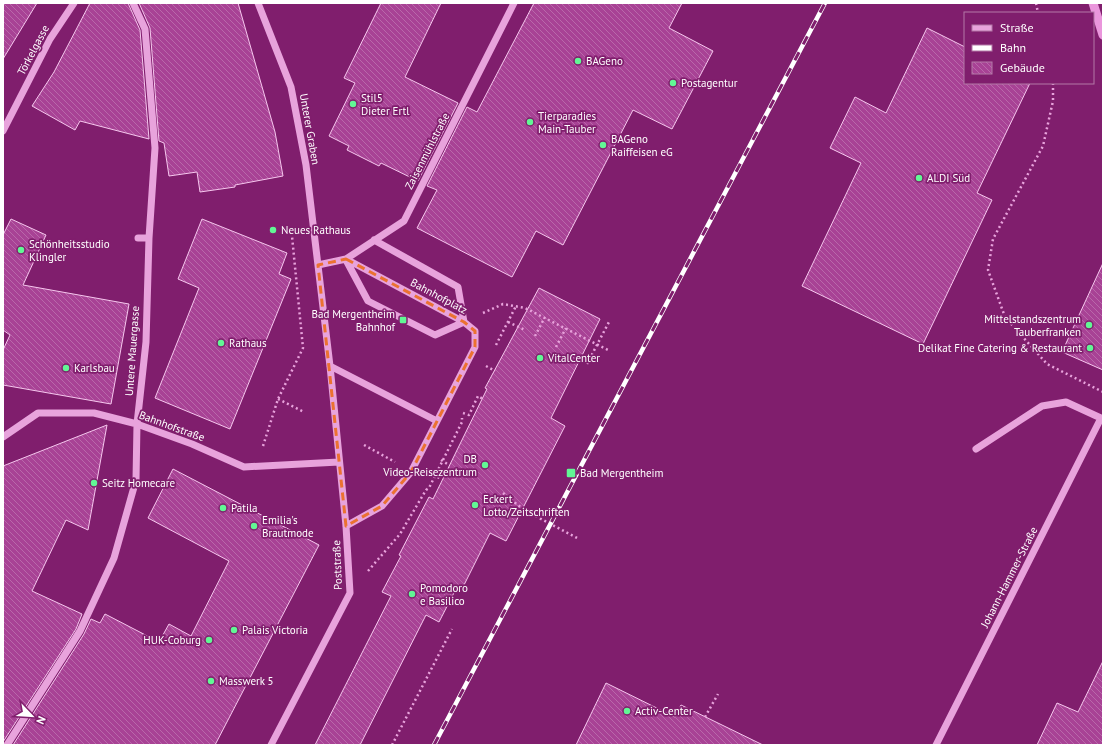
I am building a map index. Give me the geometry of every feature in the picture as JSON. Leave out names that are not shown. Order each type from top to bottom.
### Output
[{"type":"street","name":"Törkelgasse","points":[[3,132],[50,39],[74,3]]},
{"type":"street","name":"Untere Mauergasse","points":[[7,745],[80,631],[114,558],[136,480],[137,424],[146,342],[149,238],[156,148],[145,29],[133,3]]},
{"type":"street","name":"Unterer Graben","points":[[258,3],[291,87],[306,165],[318,265]]},
{"type":"street","name":"Zaisenmühlstraße","points":[[318,265],[346,260],[404,221],[514,3]]},
{"type":"street","points":[[138,238],[149,238]]},
{"type":"street","points":[[346,260],[368,301],[435,334],[464,322],[458,287],[374,240]]},
{"type":"street","name":"Bahnhofplatz","points":[[346,260],[464,322],[474,331],[475,347],[411,472],[382,506],[346,526]]},
{"type":"street","points":[[318,265],[330,366],[339,462]]},
{"type":"street","points":[[330,366],[437,421]]},
{"type":"street","points":[[976,449],[1042,406],[1066,402],[1102,419]]},
{"type":"street","name":"Bahnhofstraße","points":[[3,437],[38,413],[94,413],[137,424],[192,444],[244,466],[339,462]]},
{"type":"street","name":"Johann-Hammer-Straße","points":[[936,745],[1102,419]]},
{"type":"street","name":"Poststraße","points":[[271,745],[350,593],[346,526],[339,462]]},
{"type":"path","points":[[1053,84],[1053,101],[1043,146],[993,239],[988,270],[1005,317],[1047,364],[1103,392]]},
{"type":"path","points":[[257,466],[278,399],[303,348],[291,224]]},
{"type":"path","points":[[464,322],[503,304],[525,308],[610,351]]},
{"type":"path","points":[[535,336],[544,317]]},
{"type":"path","points":[[587,364],[610,320]]},
{"type":"path","points":[[508,322],[525,330]]},
{"type":"path","points":[[556,347],[566,328]]},
{"type":"path","points":[[486,366],[495,371]]},
{"type":"path","points":[[462,412],[469,415],[478,396],[483,399]]},
{"type":"path","points":[[278,399],[304,412]]},
{"type":"path","points":[[350,593],[400,534],[426,490],[429,488],[462,422]]},
{"type":"path","points":[[364,445],[380,454]]},
{"type":"path","points":[[438,459],[449,464]]},
{"type":"path","points":[[435,475],[442,479]]},
{"type":"path","points":[[503,493],[524,510],[580,538]]},
{"type":"path","points":[[392,745],[452,629]]},
{"type":"path","points":[[704,717],[718,694]]},
{"type":"highlighted area","points":[[346,259],[464,322],[475,331],[475,347],[411,472],[382,506],[346,526],[318,265]]},
{"type":"building","points":[[3,3],[37,3],[3,59]]},
{"type":"building","points":[[90,3],[128,3],[140,30],[149,139],[80,121],[75,130],[32,106],[54,72]]},
{"type":"building","points":[[139,3],[238,3],[275,132],[283,176],[235,185],[235,187],[200,192],[197,172],[169,176],[164,143],[159,141],[150,28]]},
{"type":"building","points":[[381,3],[441,3],[405,77],[458,103],[418,181],[381,163],[379,166],[347,150],[349,146],[329,136],[355,83],[344,78]]},
{"type":"building","points":[[534,3],[682,3],[669,28],[713,51],[672,129],[633,110],[563,245],[536,231],[512,277],[417,228],[437,190],[427,186],[467,107],[477,112]]},
{"type":"building","name":"ALDI Süd","points":[[927,28],[964,46],[964,84],[1030,84],[977,193],[992,200],[923,344],[802,286],[861,163],[830,148],[855,97],[886,113]]},
{"type":"building","points":[[11,219],[46,235],[23,285],[129,304],[111,404],[3,385],[3,350],[10,335],[3,330],[3,235]]},
{"type":"building","name":"Rathaus","points":[[202,219],[287,253],[279,274],[291,279],[230,429],[155,398],[199,288],[178,279]]},
{"type":"building","name":"Mittelstandszentrum Tauberfranken","points":[[1103,263],[1103,370],[1062,352]]},
{"type":"building","points":[[539,288],[600,319],[551,418],[565,426],[506,541],[490,533],[463,587],[458,585],[439,622],[426,615],[360,745],[315,745],[391,596],[382,592],[401,556],[399,555],[429,497],[433,499],[487,389],[485,388]]},
{"type":"building","points":[[107,425],[88,530],[66,520],[32,591],[82,614],[76,629],[3,742],[3,466]]},
{"type":"building","name":"Palais Victoria","points":[[173,469],[319,545],[215,745],[13,745],[84,634],[91,619],[100,623],[105,614],[159,642],[169,624],[191,636],[229,561],[148,518]]},
{"type":"building","points":[[1103,661],[1103,745],[1037,745],[1057,703],[1078,712]]},
{"type":"building","name":"Activ-Center","points":[[606,683],[675,717],[681,705],[763,745],[576,745]]},
{"type":"waterway","points":[[1093,3],[1103,35]]},
{"type":"railway","points":[[434,745],[825,3]]},
{"type":"place","name":"BAGeno","points":[[578,61]]},
{"type":"place","name":"Postagentur","points":[[673,83]]},
{"type":"place","name":"Stil5 Dieter Ertl","points":[[353,104]]},
{"type":"place","name":"Tierparadies Main-Tauber","points":[[530,122]]},
{"type":"place","name":"BAGeno Raiffeisen eG","points":[[603,145]]},
{"type":"place","name":"ALDI Süd","points":[[919,178]]},
{"type":"place","name":"Neues Rathaus","points":[[273,230]]},
{"type":"place","name":"Schönheitsstudio Klingler","points":[[21,250]]},
{"type":"place","name":"Bad Mergentheim Bahnhof","points":[[403,320]]},
{"type":"place","name":"Mittelstandszentrum Tauberfranken","points":[[1089,325]]},
{"type":"place","name":"Rathaus","points":[[221,343]]},
{"type":"place","name":"Delikat Fine Catering & Restaurant","points":[[1090,348]]},
{"type":"place","name":"VitalCenter","points":[[540,358]]},
{"type":"place","name":"Karlsbau","points":[[66,368]]},
{"type":"place","name":"DB Video-Reisezentrum","points":[[485,465]]},
{"type":"place","name":"Bad Mergentheim","points":[[571,473]]},
{"type":"place","name":"Seitz Homecare","points":[[94,483]]},
{"type":"place","name":"Eckert Lotto/Zeitschriften","points":[[475,505]]},
{"type":"place","name":"Patila","points":[[223,508]]},
{"type":"place","name":"Emilia's Brautmode","points":[[254,526]]},
{"type":"place","name":"Pomodoro e Basilico","points":[[412,594]]},
{"type":"place","name":"Palais Victoria","points":[[234,630]]},
{"type":"place","name":"HUK-Coburg","points":[[209,640]]},
{"type":"place","name":"Masswerk 5","points":[[211,681]]},
{"type":"place","name":"Activ-Center","points":[[627,711]]}]
